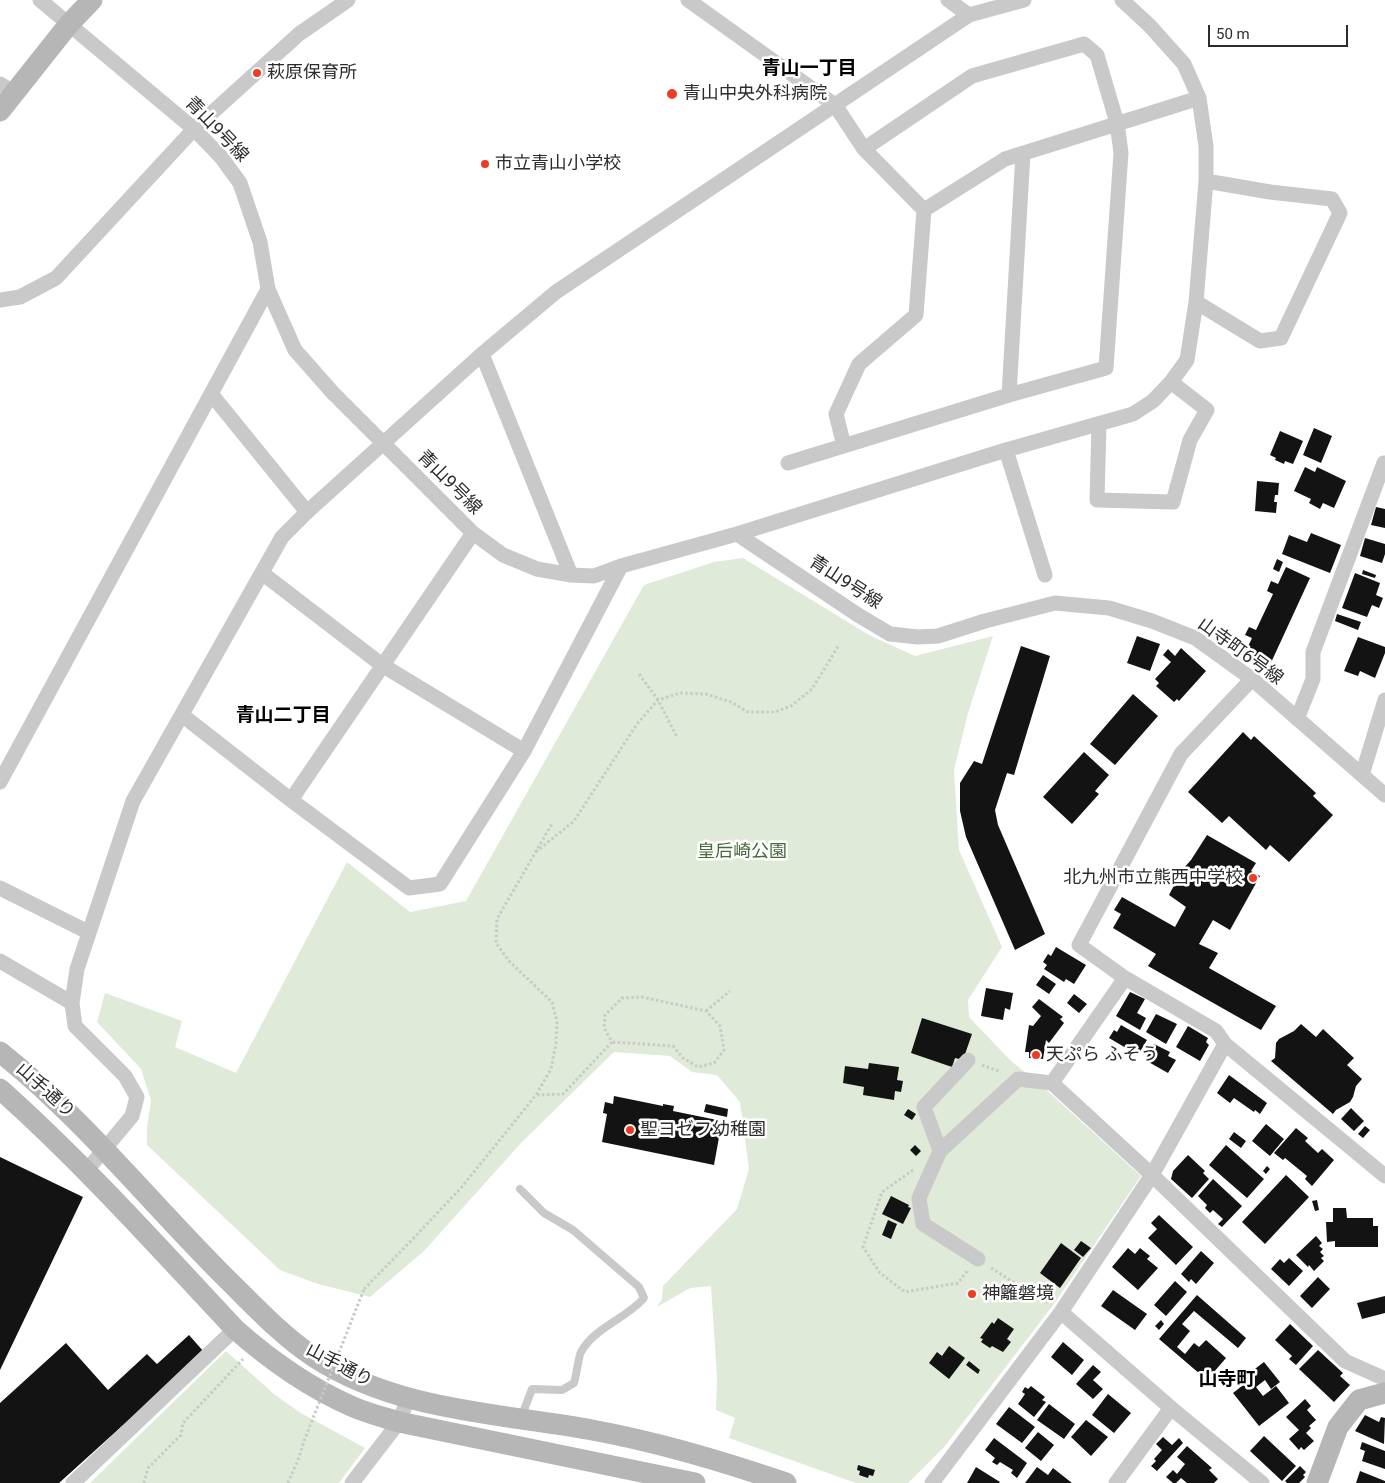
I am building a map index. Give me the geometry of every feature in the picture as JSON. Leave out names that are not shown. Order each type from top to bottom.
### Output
[{"type":"street","name":"青山9号線","points":[[40,0],[194,129],[221,157],[240,183],[260,242],[268,289],[295,350],[333,393],[473,533],[503,555],[537,569],[570,575],[594,576],[621,566],[737,534],[858,615],[890,634],[918,637],[938,636],[985,621]]},
{"type":"street","points":[[0,111],[7,88],[92,0]]},
{"type":"street","points":[[0,300],[20,297],[56,278],[194,129],[299,34],[348,0]]},
{"type":"street","points":[[688,0],[836,105],[864,149],[924,210],[916,315],[859,364],[836,414],[844,446]]},
{"type":"street","points":[[948,0],[969,15]]},
{"type":"street","points":[[87,1170],[132,1116],[137,1097],[125,1076],[75,1026],[72,1003],[77,969],[88,932],[133,801],[282,537],[307,512],[482,354],[556,292],[969,15],[1024,0]]},
{"type":"street","points":[[737,534],[1006,450],[1133,414],[1153,401],[1171,382],[1187,360],[1196,302],[1206,181],[1206,146],[1200,98],[1184,64],[1150,26],[1122,0]]},
{"type":"street","points":[[788,463],[1010,395],[1106,368],[1121,153],[1117,124],[1097,55],[1084,44],[972,76],[864,149]]},
{"type":"street","points":[[924,210],[1005,159],[1200,98]]},
{"type":"street","points":[[1010,395],[1023,153]]},
{"type":"street","points":[[1196,302],[1260,340],[1281,338],[1340,212],[1332,199],[1270,192],[1206,181]]},
{"type":"street","points":[[0,782],[268,289]]},
{"type":"street","points":[[482,354],[570,575]]},
{"type":"street","points":[[1099,424],[1097,500],[1173,502],[1190,440],[1207,410],[1171,382]]},
{"type":"street","points":[[212,395],[307,512]]},
{"type":"street","points":[[1006,450],[1045,575]]},
{"type":"street","points":[[1297,719],[1313,679],[1313,652],[1385,463]]},
{"type":"street","points":[[291,800],[473,533]]},
{"type":"street","points":[[182,715],[291,800],[409,888],[440,884],[524,752],[621,566]]},
{"type":"street","points":[[262,573],[382,665],[524,752]]},
{"type":"street","name":"山寺町6号線","points":[[985,621],[1055,604],[1109,608],[1152,621],[1195,638],[1252,679],[1385,795]]},
{"type":"street","points":[[1252,679],[1181,754],[1078,945],[1125,978],[1216,1031],[1225,1044],[1385,1176]]},
{"type":"street","points":[[1362,775],[1385,700]]},
{"type":"street","points":[[0,888],[88,932]]},
{"type":"street","points":[[0,961],[72,1003]]},
{"type":"street","points":[[1052,1083],[1125,978]]},
{"type":"street","points":[[932,1483],[1061,1312],[1152,1176],[1225,1044]]},
{"type":"street","name":"山手通り","points":[[0,1052],[26,1072],[105,1149],[209,1262],[272,1323],[314,1357],[351,1377],[408,1399],[520,1420],[591,1430],[665,1445],[741,1467],[786,1483]]},
{"type":"street","points":[[940,1152],[924,1107],[968,1060]]},
{"type":"street","points":[[978,1259],[923,1224],[919,1198],[940,1152],[1018,1079],[1052,1083],[1346,1360],[1385,1379]]},
{"type":"street","name":"山手通り","points":[[0,1089],[42,1126],[87,1170],[235,1329],[254,1346],[307,1384],[353,1407],[399,1422],[695,1483]]},
{"type":"street","points":[[1061,1312],[1171,1408],[1262,1483]]},
{"type":"street","points":[[73,1483],[235,1329]]},
{"type":"street","points":[[1317,1483],[1338,1427],[1360,1400],[1385,1393]]},
{"type":"street","points":[[352,1483],[399,1422],[408,1399]]},
{"type":"street","points":[[1116,1483],[1171,1408]]},
{"type":"lane","points":[[520,1189],[544,1213],[573,1230],[639,1287],[644,1298],[638,1306],[596,1335],[580,1353],[574,1383],[562,1390],[532,1389],[520,1420]]},
{"type":"path","points":[[534,854],[574,821],[637,724],[658,700],[680,693],[706,694],[731,702],[748,712],[774,712],[791,706],[812,688],[839,645]]},
{"type":"path","points":[[639,674],[658,700],[677,737]]},
{"type":"path","points":[[288,1483],[364,1289],[461,1188],[536,1095],[552,1069],[557,1022],[552,1002],[509,961],[496,943],[497,918],[554,822]]},
{"type":"path","points":[[706,1010],[730,991]]},
{"type":"path","points":[[642,997],[706,1010],[720,1026],[724,1050],[714,1063],[698,1067],[683,1058],[673,1046],[612,1042],[604,1028],[605,1015],[622,998],[642,997]]},
{"type":"path","points":[[536,1095],[563,1094],[612,1042]]},
{"type":"path","points":[[968,1060],[1018,1079]]},
{"type":"path","points":[[940,1152],[882,1192],[863,1247],[880,1273],[904,1292],[958,1282],[978,1259],[1061,1312]]},
{"type":"path","points":[[144,1483],[148,1468],[181,1435],[183,1423],[254,1346]]},
{"type":"green space","name":"皇后崎公園","points":[[743,558],[869,635],[915,656],[993,636],[968,713],[954,770],[959,850],[1002,947],[968,1000],[969,1017],[1011,1061],[1041,1085],[1141,1176],[1054,1304],[945,1446],[908,1483],[856,1483],[729,1438],[735,1418],[716,1410],[717,1376],[711,1286],[690,1288],[657,1307],[662,1299],[663,1286],[737,1209],[749,1169],[740,1102],[717,1075],[692,1072],[670,1056],[614,1052],[521,1143],[424,1251],[370,1297],[318,1284],[280,1270],[147,1145],[147,1127],[151,1100],[141,1069],[97,1022],[105,993],[182,1021],[175,1047],[236,1073],[347,862],[410,912],[466,901],[644,585],[714,562]]},
{"type":"green space","points":[[226,1351],[274,1394],[299,1412],[365,1448],[339,1483],[90,1483]]},
{"type":"building","points":[[1314,428],[1332,436],[1321,463],[1303,455]]},
{"type":"building","points":[[1280,431],[1303,441],[1293,464],[1285,461],[1284,464],[1275,460],[1276,458],[1270,455]]},
{"type":"building","points":[[1305,467],[1315,472],[1317,467],[1346,481],[1334,508],[1323,503],[1320,509],[1309,503],[1311,499],[1294,491]]},
{"type":"building","points":[[1257,481],[1279,483],[1278,495],[1275,495],[1274,502],[1277,502],[1276,513],[1255,511]]},
{"type":"building","points":[[1376,507],[1385,509],[1385,528],[1371,525]]},
{"type":"building","points":[[1311,533],[1341,545],[1330,573],[1282,554],[1289,535],[1307,542]]},
{"type":"building","points":[[1365,538],[1385,544],[1385,554],[1382,563],[1360,556]]},
{"type":"building","points":[[1277,559],[1283,562],[1279,572],[1273,569]]},
{"type":"building","points":[[1286,567],[1310,578],[1269,667],[1244,655],[1252,638],[1245,635],[1249,627],[1256,630],[1273,594],[1267,591],[1271,581],[1278,584]]},
{"type":"building","points":[[1363,570],[1376,575],[1375,578],[1362,574]]},
{"type":"building","points":[[1355,573],[1380,583],[1376,595],[1383,598],[1379,608],[1372,605],[1367,617],[1342,608]]},
{"type":"building","points":[[1337,614],[1361,622],[1358,630],[1335,621]]},
{"type":"building","points":[[1137,636],[1160,644],[1150,671],[1127,663]]},
{"type":"building","points":[[1358,637],[1385,647],[1385,653],[1375,678],[1360,671],[1358,676],[1344,671]]},
{"type":"building","points":[[1021,646],[1050,656],[1014,775],[1007,773],[995,810],[998,825],[1045,934],[1015,950],[966,837],[960,811],[960,783],[974,761],[982,764]]},
{"type":"building","points":[[1181,648],[1206,671],[1179,701],[1177,699],[1174,702],[1156,686],[1159,683],[1155,679],[1171,662],[1163,655],[1168,649],[1175,656]]},
{"type":"building","points":[[1133,694],[1158,716],[1115,765],[1090,744]]},
{"type":"building","points":[[1243,732],[1251,740],[1254,736],[1316,793],[1313,796],[1333,815],[1289,862],[1270,845],[1266,850],[1229,816],[1222,823],[1188,792]]},
{"type":"building","points":[[1084,752],[1109,775],[1095,791],[1099,794],[1072,824],[1043,797]]},
{"type":"building","points":[[1207,835],[1256,863],[1251,871],[1260,876],[1230,930],[1213,920],[1199,944],[1218,953],[1209,968],[1276,1006],[1261,1030],[1148,966],[1156,954],[1113,928],[1121,914],[1114,910],[1122,897],[1175,927],[1186,907],[1169,895],[1182,870],[1191,860]]},
{"type":"building","points":[[1056,947],[1086,965],[1074,984],[1066,979],[1064,982],[1044,969],[1047,965],[1043,962],[1048,954],[1051,956]]},
{"type":"building","points":[[1043,975],[1056,984],[1049,994],[1036,985]]},
{"type":"building","points":[[986,988],[1013,993],[1010,1010],[1005,1008],[1003,1020],[981,1016]]},
{"type":"building","points":[[1130,992],[1145,999],[1137,1013],[1146,1018],[1140,1030],[1116,1016]]},
{"type":"building","points":[[1074,994],[1087,1004],[1079,1013],[1067,1003]]},
{"type":"building","points":[[1039,999],[1063,1017],[1060,1019],[1064,1023],[1049,1043],[1046,1040],[1043,1059],[1029,1058],[1029,1052],[1025,1052],[1029,1025],[1033,1026],[1041,1016],[1032,1007]]},
{"type":"building","points":[[1156,1014],[1177,1024],[1166,1044],[1146,1032]]},
{"type":"building","points":[[922,1018],[972,1034],[963,1060],[955,1058],[952,1067],[911,1053]]},
{"type":"building","points":[[1301,1024],[1316,1037],[1323,1029],[1354,1058],[1347,1065],[1362,1079],[1356,1086],[1350,1102],[1336,1110],[1333,1114],[1271,1061],[1275,1058],[1276,1043],[1279,1039],[1294,1031]]},
{"type":"building","points":[[1121,1025],[1147,1040],[1138,1055],[1109,1038],[1114,1030],[1117,1032]]},
{"type":"building","points":[[1188,1026],[1208,1038],[1206,1042],[1209,1045],[1200,1061],[1176,1047]]},
{"type":"building","points":[[1154,1044],[1170,1052],[1168,1056],[1176,1060],[1168,1073],[1145,1060]]},
{"type":"building","points":[[869,1063],[899,1067],[897,1080],[903,1081],[901,1092],[895,1091],[894,1100],[863,1095],[864,1087],[843,1083],[845,1066],[868,1069]]},
{"type":"building","points":[[1229,1075],[1267,1103],[1260,1114],[1234,1098],[1230,1103],[1217,1093]]},
{"type":"building","points":[[614,1096],[663,1106],[663,1104],[674,1106],[673,1111],[722,1121],[714,1165],[602,1142],[607,1114],[603,1113],[605,1102],[613,1104]]},
{"type":"building","points":[[706,1104],[728,1109],[727,1117],[704,1112]]},
{"type":"building","points":[[1351,1108],[1364,1121],[1354,1131],[1341,1119]]},
{"type":"building","points":[[908,1109],[916,1114],[912,1120],[904,1115]]},
{"type":"building","points":[[1266,1124],[1284,1139],[1270,1156],[1252,1141]]},
{"type":"building","points":[[1365,1126],[1370,1130],[1363,1138],[1358,1134]]},
{"type":"building","points":[[1296,1128],[1308,1138],[1305,1141],[1318,1153],[1322,1149],[1334,1160],[1312,1186],[1305,1179],[1307,1176],[1285,1158],[1283,1160],[1274,1153]]},
{"type":"building","points":[[1234,1132],[1246,1141],[1241,1148],[1229,1139]]},
{"type":"building","points":[[915,1145],[921,1151],[916,1156],[910,1150]]},
{"type":"building","points":[[1226,1145],[1264,1179],[1247,1198],[1209,1165]]},
{"type":"building","points":[[1188,1155],[1205,1171],[1203,1173],[1209,1179],[1192,1198],[1171,1179],[1173,1171]]},
{"type":"building","points":[[0,1157],[83,1197],[0,1370]]},
{"type":"building","points":[[1267,1166],[1270,1169],[1266,1174],[1263,1171]]},
{"type":"building","points":[[1286,1175],[1309,1197],[1265,1244],[1242,1222]]},
{"type":"building","points":[[1213,1179],[1242,1206],[1222,1227],[1218,1224],[1223,1219],[1213,1210],[1210,1213],[1205,1208],[1207,1205],[1198,1196]]},
{"type":"building","points":[[891,1196],[909,1205],[908,1207],[911,1208],[903,1224],[882,1214]]},
{"type":"building","points":[[1317,1200],[1319,1210],[1315,1211],[1312,1201]]},
{"type":"building","points":[[1333,1208],[1346,1208],[1347,1218],[1373,1218],[1373,1226],[1378,1226],[1378,1247],[1335,1247],[1335,1241],[1327,1242],[1326,1222],[1333,1222]]},
{"type":"building","points":[[1159,1215],[1193,1247],[1176,1265],[1148,1238],[1157,1229],[1151,1223]]},
{"type":"building","points":[[888,1220],[897,1224],[891,1239],[882,1235]]},
{"type":"building","points":[[1316,1236],[1322,1243],[1319,1246],[1323,1249],[1320,1252],[1324,1256],[1321,1258],[1324,1261],[1314,1271],[1296,1255]]},
{"type":"building","points":[[1081,1241],[1091,1248],[1083,1257],[1074,1250]]},
{"type":"building","points":[[1061,1243],[1081,1258],[1060,1288],[1040,1273]]},
{"type":"building","points":[[1128,1248],[1135,1254],[1140,1248],[1150,1256],[1147,1259],[1158,1268],[1138,1290],[1112,1267]]},
{"type":"building","points":[[1201,1251],[1214,1263],[1196,1284],[1191,1279],[1189,1282],[1181,1274]]},
{"type":"building","points":[[1289,1258],[1303,1271],[1289,1286],[1271,1269],[1280,1259],[1284,1263]]},
{"type":"building","points":[[1318,1277],[1330,1289],[1312,1308],[1300,1296]]},
{"type":"building","points":[[1175,1281],[1187,1292],[1166,1316],[1154,1305]]},
{"type":"building","points":[[1113,1290],[1147,1314],[1135,1330],[1101,1306]]},
{"type":"building","points":[[1197,1295],[1246,1338],[1238,1348],[1194,1311],[1182,1324],[1190,1331],[1177,1347],[1185,1354],[1194,1343],[1199,1347],[1206,1340],[1226,1358],[1207,1380],[1159,1339]]},
{"type":"building","points":[[1385,1296],[1385,1313],[1362,1319],[1357,1303]]},
{"type":"building","points":[[998,1318],[1014,1329],[1007,1339],[1011,1342],[1003,1352],[992,1346],[990,1348],[981,1342],[983,1339],[980,1338],[992,1322],[994,1324]]},
{"type":"building","points":[[1161,1320],[1164,1324],[1159,1330],[1155,1326]]},
{"type":"building","points":[[1290,1324],[1313,1346],[1296,1365],[1289,1359],[1292,1356],[1275,1340]]},
{"type":"building","points":[[189,1335],[204,1352],[59,1483],[0,1483],[0,1403],[66,1343],[108,1390],[147,1354],[157,1364]]},
{"type":"building","points":[[1063,1342],[1084,1360],[1072,1375],[1051,1357]]},
{"type":"building","points":[[949,1346],[965,1358],[949,1379],[929,1363],[937,1352],[942,1356]]},
{"type":"building","points":[[1318,1350],[1343,1373],[1340,1376],[1350,1385],[1334,1402],[1299,1369]]},
{"type":"building","points":[[969,1361],[980,1370],[978,1374],[966,1365]]},
{"type":"building","points":[[1264,1362],[1280,1382],[1271,1389],[1265,1380],[1256,1387],[1263,1396],[1276,1386],[1289,1403],[1259,1426],[1233,1393],[1247,1382],[1243,1378]]},
{"type":"building","points":[[1093,1365],[1101,1372],[1093,1380],[1103,1389],[1093,1399],[1076,1384]]},
{"type":"building","points":[[1031,1386],[1045,1397],[1042,1400],[1046,1402],[1034,1417],[1018,1404],[1025,1394],[1022,1392],[1025,1387],[1028,1389]]},
{"type":"building","points":[[1108,1394],[1131,1413],[1114,1433],[1092,1415]]},
{"type":"building","points":[[1305,1399],[1311,1406],[1307,1410],[1316,1420],[1309,1426],[1311,1428],[1306,1433],[1314,1441],[1304,1450],[1301,1447],[1299,1450],[1289,1439],[1299,1430],[1286,1417]]},
{"type":"building","points":[[1049,1404],[1075,1424],[1064,1439],[1037,1420]]},
{"type":"building","points":[[1009,1407],[1035,1427],[1022,1443],[996,1424]]},
{"type":"building","points":[[1365,1415],[1379,1422],[1381,1417],[1385,1418],[1384,1444],[1355,1431]]},
{"type":"building","points":[[1086,1420],[1108,1437],[1091,1456],[1071,1437]]},
{"type":"building","points":[[1038,1432],[1054,1445],[1041,1461],[1025,1448]]},
{"type":"building","points":[[1264,1436],[1296,1466],[1282,1481],[1250,1451]]},
{"type":"building","points":[[1163,1437],[1172,1445],[1179,1438],[1183,1443],[1157,1471],[1151,1466],[1162,1450],[1156,1444]]},
{"type":"building","points":[[994,1438],[1027,1463],[1017,1478],[1011,1473],[1013,1470],[1000,1462],[997,1465],[992,1462],[995,1458],[985,1450]]},
{"type":"building","points":[[1362,1442],[1385,1451],[1385,1469],[1362,1461],[1365,1451],[1360,1449]]},
{"type":"building","points":[[1187,1446],[1212,1468],[1209,1470],[1218,1479],[1214,1483],[1187,1483],[1181,1478],[1176,1483],[1173,1483],[1166,1477],[1173,1470],[1177,1474],[1185,1464],[1177,1457]]},
{"type":"building","points":[[858,1465],[875,1470],[873,1476],[869,1475],[868,1478],[859,1475]]},
{"type":"building","points":[[1300,1466],[1306,1472],[1303,1475],[1305,1477],[1299,1483],[1287,1483],[1285,1481]]},
{"type":"building","points":[[976,1467],[1000,1482],[967,1483]]},
{"type":"building","points":[[1037,1467],[1048,1475],[1053,1468],[1072,1483],[1025,1483]]},
{"type":"building","points":[[1360,1471],[1385,1481],[1385,1483],[1356,1483]]},
{"type":"place","name":"萩原保育所","points":[[257,73]]},
{"type":"place","name":"青山中央外科病院","points":[[672,94]]},
{"type":"place","name":"市立青山小学校","points":[[485,164]]},
{"type":"place","name":"北九州市立熊西中学校","points":[[1253,878]]},
{"type":"place","name":"天ぷら ふそう","points":[[1036,1055]]},
{"type":"place","name":"聖ヨゼフ幼稚園","points":[[630,1130]]},
{"type":"place","name":"神籬磐境","points":[[972,1294]]},
{"type":"district","name":"青山一丁目","points":[[809,69]]},
{"type":"district","name":"青山二丁目","points":[[283,716]]},
{"type":"district","name":"山寺町","points":[[1227,1380]]}]
